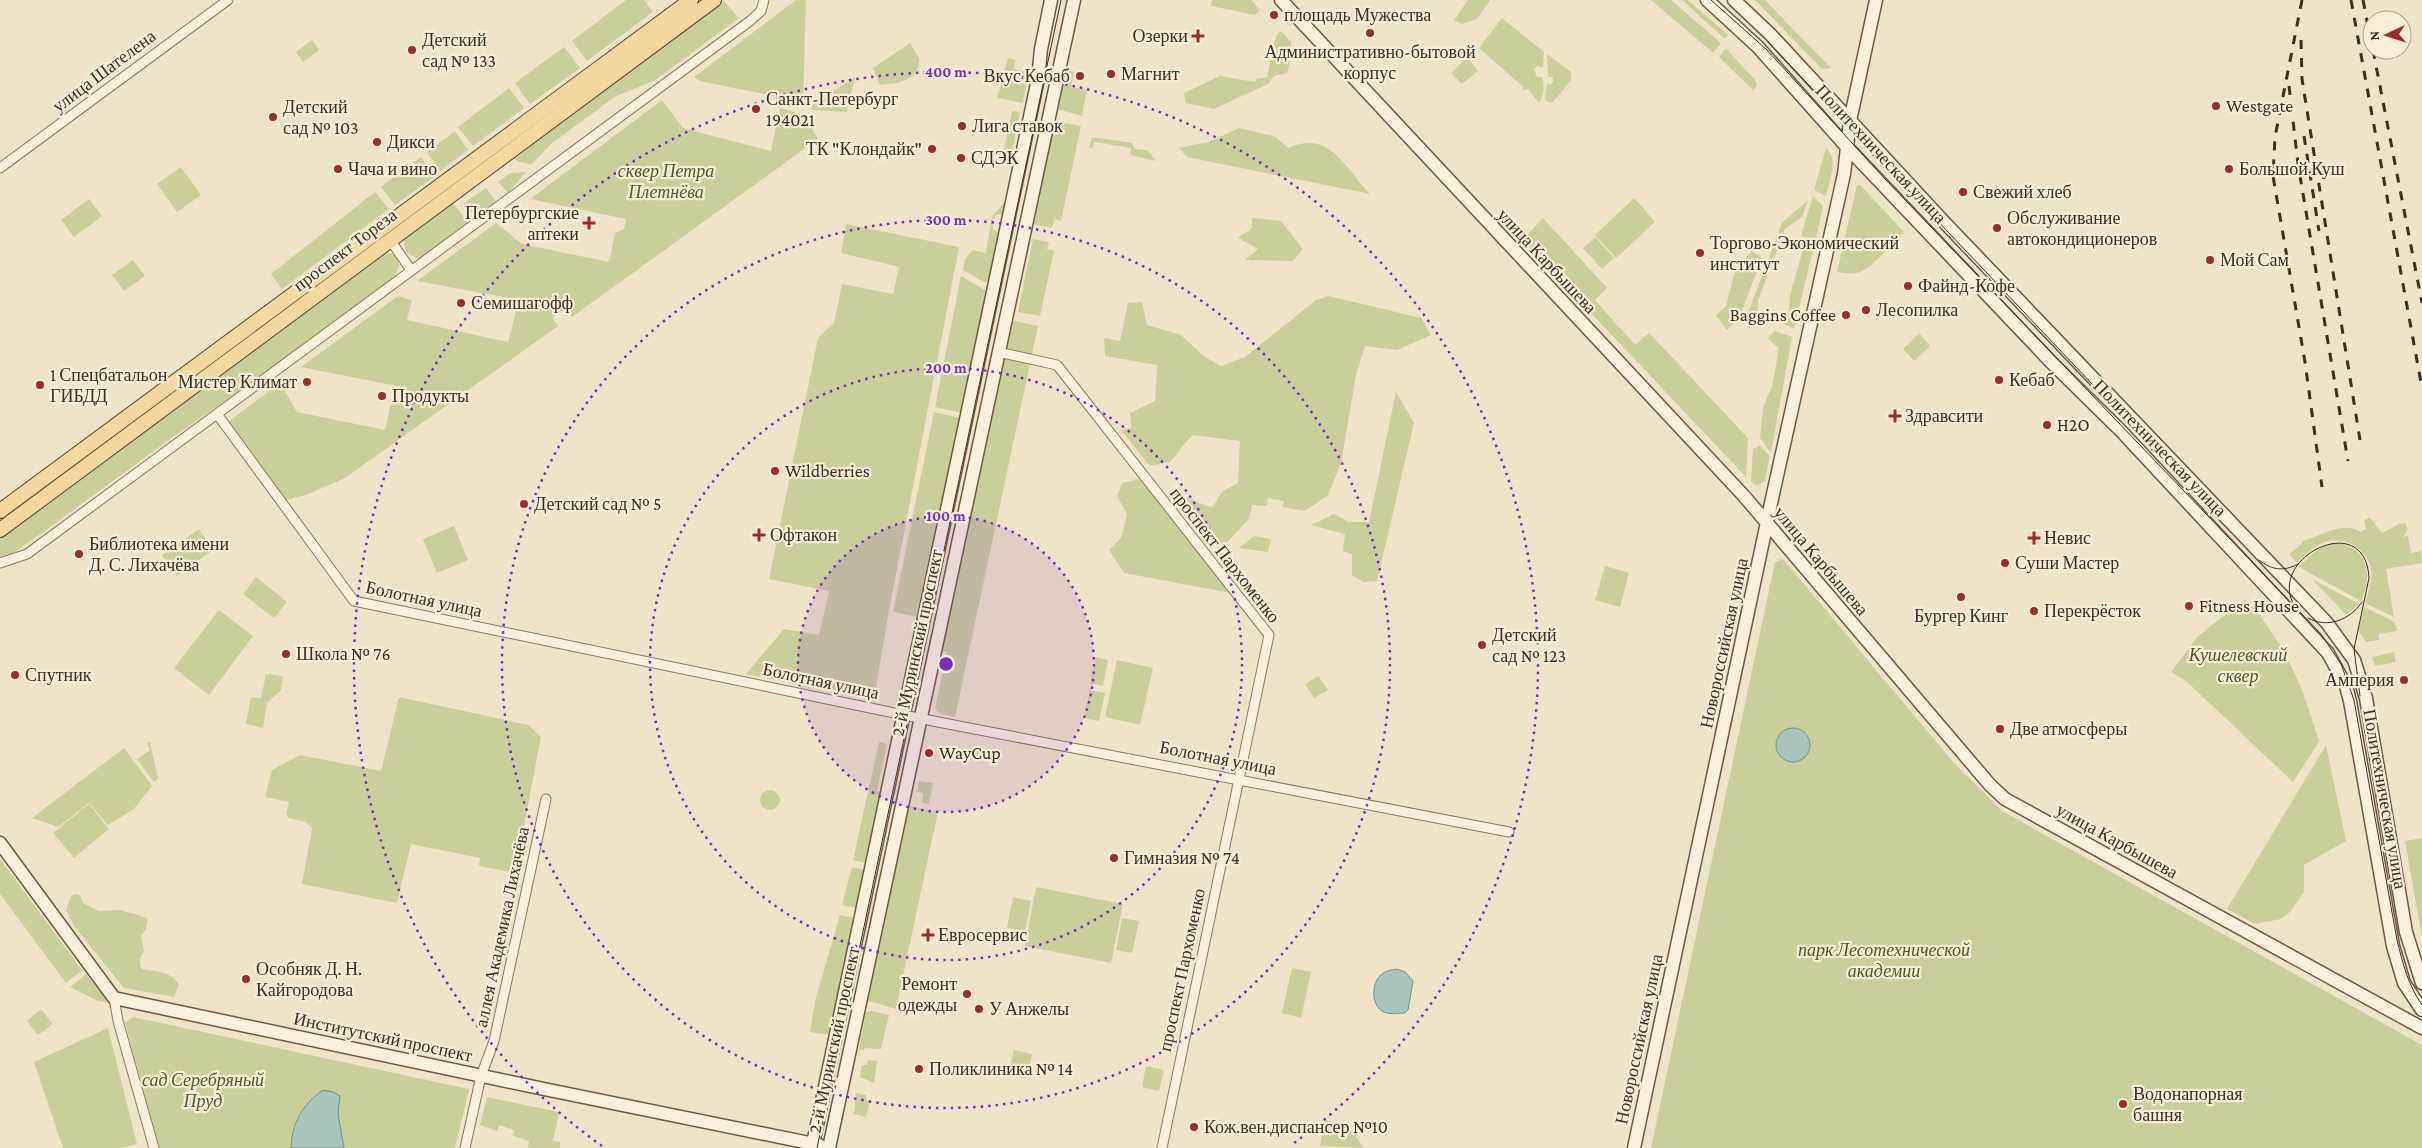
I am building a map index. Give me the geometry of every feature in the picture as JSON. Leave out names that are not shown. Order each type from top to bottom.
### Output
[{"type":"main road","name":"проспект Тореза","points":[[0,511],[691,0]]},
{"type":"main road","name":"проспект Тореза","points":[[0,530],[714,0]]},
{"type":"main road","name":"2-й Муринский проспект","points":[[812,1146],[1037,86],[1041,49],[1051,0]]},
{"type":"main road","name":"2-й Муринский проспект","points":[[831,1148],[919,718],[1074,0]]},
{"type":"main road","name":"улица Карбышева","points":[[1281,0],[1744,496],[1976,772],[2005,799],[2422,1028]]},
{"type":"main road","name":"Политехническая улица","points":[[1707,0],[1758,47],[1846,146],[2052,363],[2122,432],[2328,653],[2346,686],[2350,701],[2394,946],[2404,982],[2422,1010]]},
{"type":"main road","name":"Политехническая улица","points":[[1734,0],[1770,34],[1848,119],[2326,623],[2354,660],[2366,698],[2406,932],[2422,983]]},
{"type":"main road","name":"Новороссийская улица","points":[[1634,1148],[1844,174],[1848,119],[1870,0]]},
{"type":"main road","name":"Новороссийская улица","points":[[1848,119],[1876,0]]},
{"type":"main road","points":[[0,843],[114,998]]},
{"type":"main road","name":"Институтский проспект","points":[[114,998],[812,1146],[831,1148]]},
{"type":"street","name":"улица Шателена","points":[[0,168],[228,0]]},
{"type":"street","points":[[0,563],[27,554],[217,414],[750,21],[761,11],[764,0]]},
{"type":"street","points":[[390,240],[411,270]]},
{"type":"street","name":"проспект Пархоменко","points":[[998,352],[1056,365],[1269,635],[1162,1148]]},
{"type":"street","name":"Болотная улица","points":[[217,414],[354,601],[919,718],[1238,778],[1509,832]]},
{"type":"street","name":"аллея Академика Лихачёва","points":[[465,1148],[481,1076],[494,1041],[546,799]]},
{"type":"street","points":[[114,998],[118,1021],[154,1148]]},
{"type":"green space","points":[[626,0],[644,0],[653,12],[587,61],[572,41]]},
{"type":"green space","points":[[723,0],[739,18],[654,81],[616,96],[551,144],[532,164],[518,162],[512,157]]},
{"type":"green space","points":[[796,0],[806,0],[803,107],[780,100],[779,97],[699,81],[694,77]]},
{"type":"green space","points":[[1212,0],[1251,0],[1260,10],[1255,15],[1211,6]]},
{"type":"green space","points":[[1468,0],[1490,0],[1477,19],[1462,24],[1454,20]]},
{"type":"green space","points":[[1651,0],[1671,0],[1721,43],[1713,53]]},
{"type":"green space","points":[[1682,0],[1688,0],[1728,35],[1725,39]]},
{"type":"green space","points":[[1755,0],[1765,0],[1831,68],[1822,69]]},
{"type":"green space","points":[[1502,18],[1544,52],[1543,68],[1537,66],[1534,69],[1537,77],[1542,77],[1544,83],[1543,94],[1539,103],[1528,89],[1523,90],[1523,87],[1479,48]]},
{"type":"green space","points":[[1281,31],[1291,42],[1290,62],[1287,73],[1274,76],[1268,84],[1214,109],[1186,103],[1184,93],[1220,76],[1255,82],[1257,79],[1267,77],[1276,36]]},
{"type":"green space","points":[[312,40],[319,50],[303,62],[296,52]]},
{"type":"green space","points":[[910,43],[919,58],[919,66],[916,72],[900,82],[880,85],[873,68]]},
{"type":"green space","points":[[564,47],[580,68],[530,104],[515,83]]},
{"type":"green space","points":[[1726,48],[1755,80],[1757,85],[1754,91],[1719,57]]},
{"type":"green space","points":[[1547,54],[1571,72],[1571,81],[1553,102],[1549,103],[1545,99],[1547,83],[1551,85],[1553,77],[1548,77]]},
{"type":"green space","points":[[1467,57],[1478,71],[1462,84],[1451,73]]},
{"type":"green space","points":[[1008,58],[1015,60],[1014,69],[1028,72],[1023,103],[997,98]]},
{"type":"green space","points":[[1067,70],[1074,72],[1071,87],[1087,90],[1082,116],[1057,109],[1062,81]]},
{"type":"green space","points":[[855,77],[847,112],[812,110],[812,105]]},
{"type":"green space","points":[[509,88],[524,108],[473,146],[458,127]]},
{"type":"green space","name":"сквер Петра Плетнёва","points":[[662,100],[683,128],[771,151],[780,108],[804,115],[818,139],[572,317],[565,309],[552,318],[558,326],[345,478],[306,495],[286,500],[228,422],[280,383],[297,412],[385,430],[390,406],[400,400],[402,387],[301,367],[398,296],[412,300],[407,320],[508,342],[519,300],[417,281],[496,223],[522,244],[609,262],[615,233],[624,229],[626,219],[530,199]]},
{"type":"green space","points":[[1012,111],[1020,112],[1012,152],[1004,150]]},
{"type":"green space","points":[[1054,121],[1081,126],[1061,221],[1054,219],[1052,228],[1032,224]]},
{"type":"green space","points":[[1239,128],[1274,136],[1288,148],[1303,143],[1326,147],[1344,163],[1370,194],[1187,157],[1179,148],[1209,142]]},
{"type":"green space","points":[[455,131],[468,150],[440,171],[427,152]]},
{"type":"green space","points":[[1092,137],[1132,143],[1135,149],[1147,150],[1156,161],[1130,155],[1131,148],[1094,142],[1093,148],[1089,148]]},
{"type":"green space","points":[[1826,148],[1830,152],[1833,164],[1826,196],[1814,190]]},
{"type":"green space","points":[[421,157],[435,176],[395,205],[381,187]]},
{"type":"green space","points":[[181,167],[201,195],[177,212],[157,184]]},
{"type":"green space","points":[[526,172],[508,193],[498,182],[510,173]]},
{"type":"green space","points":[[1857,185],[1860,185],[1904,232],[1877,260],[1860,272],[1849,274],[1837,272]]},
{"type":"green space","points":[[486,188],[496,201],[475,217],[464,203]]},
{"type":"green space","points":[[375,192],[389,209],[282,289],[271,274]]},
{"type":"green space","points":[[1813,196],[1823,206],[1816,240],[1802,236]]},
{"type":"green space","points":[[1634,198],[1655,222],[1616,258],[1595,235]]},
{"type":"green space","points":[[89,199],[102,216],[74,237],[61,220]]},
{"type":"green space","points":[[1808,200],[1802,217],[1785,229],[1758,301],[1758,323],[1745,321],[1782,223]]},
{"type":"green space","points":[[451,201],[468,222],[419,259],[408,253],[404,245],[405,236]]},
{"type":"green space","points":[[1005,202],[1003,214],[996,215],[992,221],[993,229],[999,233],[990,281],[984,282],[963,270],[965,259],[973,250],[986,253],[992,216]]},
{"type":"green space","points":[[1252,218],[1281,221],[1303,249],[1293,261],[1245,260],[1258,249],[1238,238],[1252,228]]},
{"type":"green space","points":[[1543,218],[1607,288],[1595,300],[1635,345],[1649,333],[1748,438],[1746,477],[1522,240]]},
{"type":"green space","points":[[846,224],[959,247],[889,611],[874,699],[746,674],[784,629],[819,635],[829,591],[769,579],[818,338],[834,323],[842,284],[893,294],[899,267],[841,253]]},
{"type":"green space","points":[[1595,237],[1614,258],[1602,269],[1583,248]]},
{"type":"green space","points":[[1033,239],[1049,242],[1047,249],[1054,251],[1040,316],[1018,312]]},
{"type":"green space","points":[[1805,243],[1814,246],[1794,329],[1782,323],[1788,321],[1790,295],[1802,253],[1801,246]]},
{"type":"green space","points":[[385,251],[396,256],[399,265],[393,278],[305,345],[170,439],[42,533],[13,553],[0,557],[0,537]]},
{"type":"green space","points":[[1752,251],[1762,258],[1739,318],[1727,330],[1716,315],[1726,306],[1736,268]]},
{"type":"green space","points":[[133,260],[145,276],[124,291],[112,275]]},
{"type":"green space","points":[[961,276],[988,292],[962,413],[935,407]]},
{"type":"green space","points":[[1329,296],[1421,318],[1431,335],[1397,350],[1365,346],[1356,375],[1341,463],[1328,495],[1305,511],[1283,507],[1284,501],[1268,498],[1267,506],[1252,505],[1249,519],[1219,551],[1180,503],[1180,495],[1212,508],[1222,492],[1238,483],[1240,441],[1192,435],[1170,462],[1150,466],[1121,430],[1131,428],[1130,413],[1155,401],[1157,365],[1105,356],[1104,338],[1120,341],[1128,303],[1142,302],[1147,325],[1181,335],[1205,357],[1221,366],[1245,357],[1316,300]]},
{"type":"green space","points":[[1012,320],[1038,326],[1032,355],[1006,350]]},
{"type":"green space","points":[[1775,331],[1792,337],[1771,453],[1760,438],[1763,408],[1772,386],[1779,349],[1768,338]]},
{"type":"green space","points":[[1919,333],[1930,346],[1914,361],[1903,349]]},
{"type":"green space","points":[[1004,358],[1030,364],[955,717],[938,713],[935,708],[947,652],[942,651]]},
{"type":"green space","points":[[1396,392],[1414,423],[1377,581],[1363,582],[1352,575],[1352,554],[1343,551],[1345,534],[1311,525],[1334,514],[1349,522],[1369,522]]},
{"type":"green space","points":[[934,412],[961,418],[918,617],[893,612]]},
{"type":"green space","points":[[1760,446],[1770,456],[1765,481],[1757,486],[1751,482],[1753,449]]},
{"type":"green space","points":[[1140,479],[1231,593],[1124,573],[1109,550],[1121,538],[1127,514],[1117,496],[1122,483]]},
{"type":"green space","points":[[2370,518],[2382,533],[2405,523],[2408,529],[2403,537],[2408,536],[2411,553],[2421,551],[2422,563],[2386,569],[2394,617],[2365,603],[2371,581],[2371,568],[2365,555],[2354,545],[2340,541],[2321,543],[2297,563],[2289,554],[2302,544],[2302,541],[2332,530],[2347,528],[2361,532],[2366,529],[2364,520]]},
{"type":"green space","points":[[454,526],[468,560],[437,573],[423,539]]},
{"type":"green space","points":[[199,529],[213,550],[177,576],[162,555]]},
{"type":"green space","points":[[1254,536],[1271,539],[1268,552],[1239,548]]},
{"type":"green space","points":[[2332,543],[2353,549],[2360,554],[2364,562],[2367,580],[2361,601],[2299,566],[2318,549]]},
{"type":"green space","name":"парк Лесотехнической академии","points":[[1783,559],[1954,763],[2002,811],[2422,1045],[2422,1148],[1651,1148],[1775,562]]},
{"type":"green space","points":[[1605,566],[1629,573],[1620,607],[1595,600]]},
{"type":"green space","points":[[256,577],[287,602],[274,618],[243,594]]},
{"type":"green space","points":[[2312,579],[2359,604],[2347,615]]},
{"type":"green space","name":"Кушелевский сквер","points":[[2245,599],[2259,615],[2282,648],[2307,703],[2319,742],[2293,782],[2186,681],[2171,672],[2197,637]]},
{"type":"green space","points":[[2364,607],[2395,622],[2397,631],[2379,634],[2379,640],[2366,642],[2358,630]]},
{"type":"green space","points":[[219,610],[253,636],[209,695],[174,668]]},
{"type":"green space","points":[[2394,652],[2396,662],[2375,666],[2372,657]]},
{"type":"green space","points":[[1096,657],[1108,660],[1103,686],[1090,683]]},
{"type":"green space","points":[[1117,660],[1153,668],[1140,725],[1105,717]]},
{"type":"green space","points":[[266,674],[283,676],[281,690],[267,703],[263,728],[246,724],[251,697],[261,698]]},
{"type":"green space","points":[[1318,676],[1328,690],[1314,698],[1305,684]]},
{"type":"green space","points":[[1090,690],[1105,693],[1099,721],[1084,718]]},
{"type":"green space","points":[[399,697],[528,725],[541,737],[515,873],[479,866],[480,858],[411,844],[397,903],[302,884],[312,829],[306,822],[289,818],[286,814],[289,802],[265,797],[272,770],[300,755],[381,771]]},
{"type":"green space","points":[[150,742],[158,779],[154,782],[137,759],[150,750],[147,743]]},
{"type":"green space","points":[[879,742],[887,744],[877,791],[881,792],[866,863],[853,860]]},
{"type":"green space","points":[[2326,745],[2346,841],[2304,865],[2304,892],[2291,911],[2281,919],[2255,924],[2227,909]]},
{"type":"green space","points":[[124,748],[152,786],[134,809],[108,825],[89,803],[58,827],[32,818]]},
{"type":"green space","points":[[919,781],[933,783],[929,804],[922,803],[923,793],[917,792]]},
{"type":"green space","points":[[770,790],[777,793],[780,800],[777,807],[770,810],[763,807],[760,800],[763,793]]},
{"type":"green space","points":[[89,804],[109,829],[74,858],[53,833]]},
{"type":"green space","points":[[909,806],[938,812],[896,1009],[868,1001]]},
{"type":"green space","points":[[2422,838],[2422,938],[2405,841]]},
{"type":"green space","points":[[0,859],[82,970],[66,983],[0,894]]},
{"type":"green space","points":[[852,867],[865,870],[857,908],[842,905]]},
{"type":"green space","points":[[1036,887],[1123,904],[1111,963],[1025,946]]},
{"type":"green space","points":[[75,894],[80,895],[83,903],[99,911],[120,910],[148,918],[146,929],[141,936],[144,951],[140,964],[142,969],[168,975],[176,980],[179,985],[174,997],[124,988],[74,926],[66,910],[71,896]]},
{"type":"green space","points":[[1013,897],[1031,901],[1025,931],[1007,928]]},
{"type":"green space","points":[[840,915],[855,918],[830,1035],[810,1032],[815,1001]]},
{"type":"green space","points":[[1122,918],[1139,921],[1132,953],[1116,950]]},
{"type":"green space","points":[[1292,968],[1311,972],[1301,1018],[1282,1013]]},
{"type":"green space","points":[[86,974],[108,1002],[98,1001],[70,987]]},
{"type":"green space","points":[[41,1009],[53,1024],[38,1035],[27,1021]]},
{"type":"green space","points":[[871,1011],[889,1015],[881,1049],[864,1048],[864,1050],[859,1050],[866,1012]]},
{"type":"green space","name":"сад Серебряный Пруд","points":[[133,1017],[469,1089],[455,1148],[344,1148],[338,1114],[340,1096],[323,1090],[300,1115],[294,1131],[291,1148],[159,1148],[125,1023]]},
{"type":"green space","points":[[108,1028],[137,1144],[122,1148],[63,1148],[34,1062]]},
{"type":"green space","points":[[1014,1050],[1032,1054],[1028,1072],[1010,1067]]},
{"type":"green space","points":[[868,1060],[877,1061],[874,1083],[860,1077],[862,1065],[867,1065]]},
{"type":"green space","points":[[1146,1066],[1164,1070],[1159,1091],[1142,1087]]},
{"type":"green space","points":[[856,1093],[866,1095],[866,1100],[870,1101],[866,1117],[854,1114]]},
{"type":"green space","points":[[487,1097],[559,1112],[553,1141],[560,1142],[560,1148],[528,1148],[529,1141],[513,1136],[514,1130],[499,1125],[497,1131],[480,1125]]},
{"type":"green space","points":[[1325,1120],[1347,1124],[1364,1148],[1320,1146]]},
{"type":"water","points":[[1793,728],[1805,733],[1810,745],[1805,757],[1793,762],[1781,757],[1776,745],[1781,733]]},
{"type":"water","points":[[1397,969],[1405,972],[1413,981],[1408,1010],[1405,1013],[1392,1014],[1384,1012],[1377,1006],[1374,991],[1376,981],[1383,973]]},
{"type":"water","points":[[323,1090],[340,1096],[338,1114],[344,1148],[291,1148],[293,1130],[299,1115],[309,1102]]},
{"type":"tram line","points":[[817,1148],[1061,0]]},
{"type":"tram line","points":[[1711,0],[1766,49],[1885,179],[2321,634],[2341,664],[2354,700],[2397,940],[2410,982],[2422,1005]]},
{"type":"tram line","points":[[1768,42],[2093,385]]},
{"type":"tram line","points":[[2293,603],[2289,586],[2294,570],[2306,556],[2321,547],[2337,543],[2352,546],[2364,557],[2369,578],[2354,649],[2360,696]]},
{"type":"tram line","points":[[2259,560],[2268,566],[2278,569],[2293,567],[2298,564]]},
{"type":"tram line","points":[[2308,618],[2323,623],[2338,621],[2351,614],[2362,602]]},
{"type":"railway","points":[[2302,0],[2275,137],[2273,176],[2305,362],[2322,487]]},
{"type":"railway","points":[[2351,0],[2422,388]]},
{"type":"railway","points":[[2363,0],[2365,10]]},
{"type":"railway","points":[[2301,40],[2302,79],[2360,440]]},
{"type":"railway","points":[[2375,60],[2422,303]]},
{"type":"railway","points":[[2289,86],[2298,164],[2348,461]]},
{"type":"railway","points":[[2304,136],[2319,231]]},
{"type":"place","name":"площадь Мужества","points":[[1274,15]]},
{"type":"place","name":"Административно-бытовой корпус","points":[[1370,33]]},
{"type":"place","name":"Озерки","points":[[1198,36]]},
{"type":"place","name":"Детский сад № 133","points":[[412,50]]},
{"type":"place","name":"Магнит","points":[[1111,74]]},
{"type":"place","name":"Вкус Кебаб","points":[[1080,76]]},
{"type":"place","name":"Westgate","points":[[2216,106]]},
{"type":"place","name":"Санкт-Петербург 194021","points":[[756,109]]},
{"type":"place","name":"Детский сад № 103","points":[[273,117]]},
{"type":"place","name":"Лига ставок","points":[[962,126]]},
{"type":"place","name":"Дикси","points":[[377,142]]},
{"type":"place","name":"ТК \"Клондайк\"","points":[[932,149]]},
{"type":"place","name":"СДЭК","points":[[961,158]]},
{"type":"place","name":"Чача и вино","points":[[338,169]]},
{"type":"place","name":"Большой Куш","points":[[2229,169]]},
{"type":"place","name":"Свежий хлеб","points":[[1963,192]]},
{"type":"place","name":"Петербургские аптеки","points":[[589,223]]},
{"type":"place","name":"Обслуживание автокондиционеров","points":[[1997,228]]},
{"type":"place","name":"Торгово-Экономический институт","points":[[1700,253]]},
{"type":"place","name":"Мой Сам","points":[[2210,260]]},
{"type":"place","name":"Файнд-Кофе","points":[[1908,286]]},
{"type":"place","name":"Семишагофф","points":[[461,303]]},
{"type":"place","name":"Лесопилка","points":[[1866,310]]},
{"type":"place","name":"Baggins Coffee","points":[[1846,315]]},
{"type":"place","name":"Кебаб","points":[[1999,380]]},
{"type":"place","name":"Мистер Климат","points":[[307,382]]},
{"type":"place","name":"1 Спецбатальон ГИБДД","points":[[40,385]]},
{"type":"place","name":"Продукты","points":[[382,396]]},
{"type":"place","name":"Здравсити","points":[[1895,416]]},
{"type":"place","name":"H2O","points":[[2047,425]]},
{"type":"place","name":"Wildberries","points":[[775,471]]},
{"type":"place","name":"Детский сад № 5","points":[[524,504]]},
{"type":"place","name":"Офтакон","points":[[759,535]]},
{"type":"place","name":"Невис","points":[[2034,538]]},
{"type":"place","name":"Библиотека имени Д. С. Лихачёва","points":[[79,554]]},
{"type":"place","name":"Суши Мастер","points":[[2005,563]]},
{"type":"place","name":"Бургер Кинг","points":[[1961,597]]},
{"type":"place","name":"Fitness House","points":[[2189,606]]},
{"type":"place","name":"Перекрёсток","points":[[2034,611]]},
{"type":"place","name":"Детский сад № 123","points":[[1482,645]]},
{"type":"place","name":"Школа № 76","points":[[286,654]]},
{"type":"place","name":"Спутник","points":[[15,675]]},
{"type":"place","name":"Амперия","points":[[2404,680]]},
{"type":"place","name":"Две атмосферы","points":[[2000,729]]},
{"type":"place","name":"WayCup","points":[[929,753]]},
{"type":"place","name":"Гимназия № 74","points":[[1114,858]]},
{"type":"place","name":"Евросервис","points":[[928,935]]},
{"type":"place","name":"Особняк Д. Н. Кайгородова","points":[[246,979]]},
{"type":"place","name":"Ремонт одежды","points":[[967,994]]},
{"type":"place","name":"У Анжелы","points":[[979,1009]]},
{"type":"place","name":"Поликлиника № 14","points":[[919,1069]]},
{"type":"place","name":"Водонапорная башня","points":[[2123,1104]]},
{"type":"place","name":"Кож.вен.диспансер №10","points":[[1194,1127]]}]
